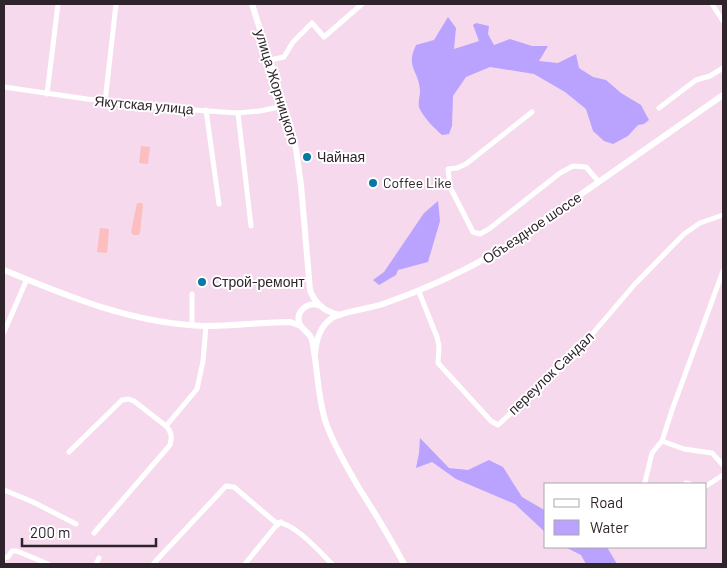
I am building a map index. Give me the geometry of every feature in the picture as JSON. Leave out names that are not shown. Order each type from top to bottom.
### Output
[{"type":"main road","name":"улица Жорницкого","points":[[252,4],[295,145],[300,175],[310,290],[309,302],[301,311]]},
{"type":"main road","name":"Объездное шоссе","points":[[324,327],[331,318],[380,306],[419,292],[472,267],[507,246],[723,95]]},
{"type":"main road","points":[[4,270],[93,305],[131,316],[162,322],[206,326],[290,322],[315,333],[324,327]]},
{"type":"main road","points":[[310,290],[314,301],[331,314],[341,315]]},
{"type":"main road","points":[[282,322],[289,320],[310,304],[322,307],[328,319],[316,337],[314,354]]},
{"type":"main road","points":[[301,311],[299,322],[312,337],[316,379],[322,410],[333,441],[404,564]]},
{"type":"street","points":[[47,94],[58,4]]},
{"type":"street","points":[[105,102],[116,4]]},
{"type":"street","points":[[270,60],[284,57],[292,42],[312,24],[324,37],[362,4]]},
{"type":"street","points":[[712,4],[723,21]]},
{"type":"street","points":[[659,108],[696,80],[710,76],[723,68]]},
{"type":"street","name":"Якутская улица","points":[[4,87],[105,102],[178,109],[238,113],[284,106]]},
{"type":"street","points":[[206,110],[219,204]]},
{"type":"street","points":[[532,112],[466,164],[448,169],[450,188],[473,232],[480,234],[489,229],[560,173],[573,166],[586,167],[599,182]]},
{"type":"street","points":[[238,113],[251,226]]},
{"type":"street","name":"переулок Сандал","points":[[419,292],[437,337],[439,346],[438,363],[492,422],[498,425],[576,352],[635,284],[684,234],[700,223],[723,215]]},
{"type":"street","points":[[645,482],[652,453],[662,441],[723,271]]},
{"type":"street","points":[[4,332],[26,280]]},
{"type":"street","points":[[192,294],[192,325]]},
{"type":"street","points":[[166,426],[197,389],[203,361],[206,326]]},
{"type":"street","points":[[69,452],[122,400],[134,401],[170,431],[172,438],[170,445],[94,533]]},
{"type":"street","points":[[662,441],[684,449],[712,453],[723,465]]},
{"type":"street","points":[[707,485],[723,475]]},
{"type":"street","points":[[154,563],[226,486],[234,486],[275,522],[282,522],[312,544],[332,564]]},
{"type":"street","points":[[4,490],[34,502],[76,524]]},
{"type":"street","points":[[245,564],[275,527],[282,522]]},
{"type":"street","points":[[4,558],[8,558],[12,551],[17,551],[48,564]]},
{"type":"shaded area","points":[[141,146],[150,147],[148,164],[139,163]]},
{"type":"shaded area","points":[[137,203],[142,203],[143,205],[140,233],[133,235],[131,232]]},
{"type":"shaded area","points":[[100,228],[109,229],[107,253],[97,252]]},
{"type":"water","points":[[448,17],[456,28],[454,49],[479,41],[473,25],[476,23],[489,26],[488,34],[494,45],[510,39],[532,46],[548,46],[539,61],[558,63],[576,54],[579,68],[593,77],[606,80],[621,93],[641,105],[649,120],[644,124],[638,125],[628,136],[613,144],[604,141],[593,131],[586,109],[565,92],[534,74],[490,67],[466,77],[453,96],[452,126],[449,134],[442,135],[432,126],[419,107],[419,84],[412,59],[416,45],[434,40]]},
{"type":"water","points":[[438,201],[440,221],[428,262],[398,270],[396,275],[379,285],[373,280],[384,272],[424,213]]},
{"type":"water","points":[[420,438],[449,468],[468,470],[489,460],[503,467],[522,497],[544,510],[544,531],[515,504],[456,479],[432,462],[416,468]]},
{"type":"water","points":[[567,548],[608,548],[617,564],[586,564],[581,555]]},
{"type":"place","name":"Чайная","points":[[307,157]]},
{"type":"place","name":"Coffee Like","points":[[373,183]]},
{"type":"place","name":"Строй-ремонт","points":[[202,282]]}]
